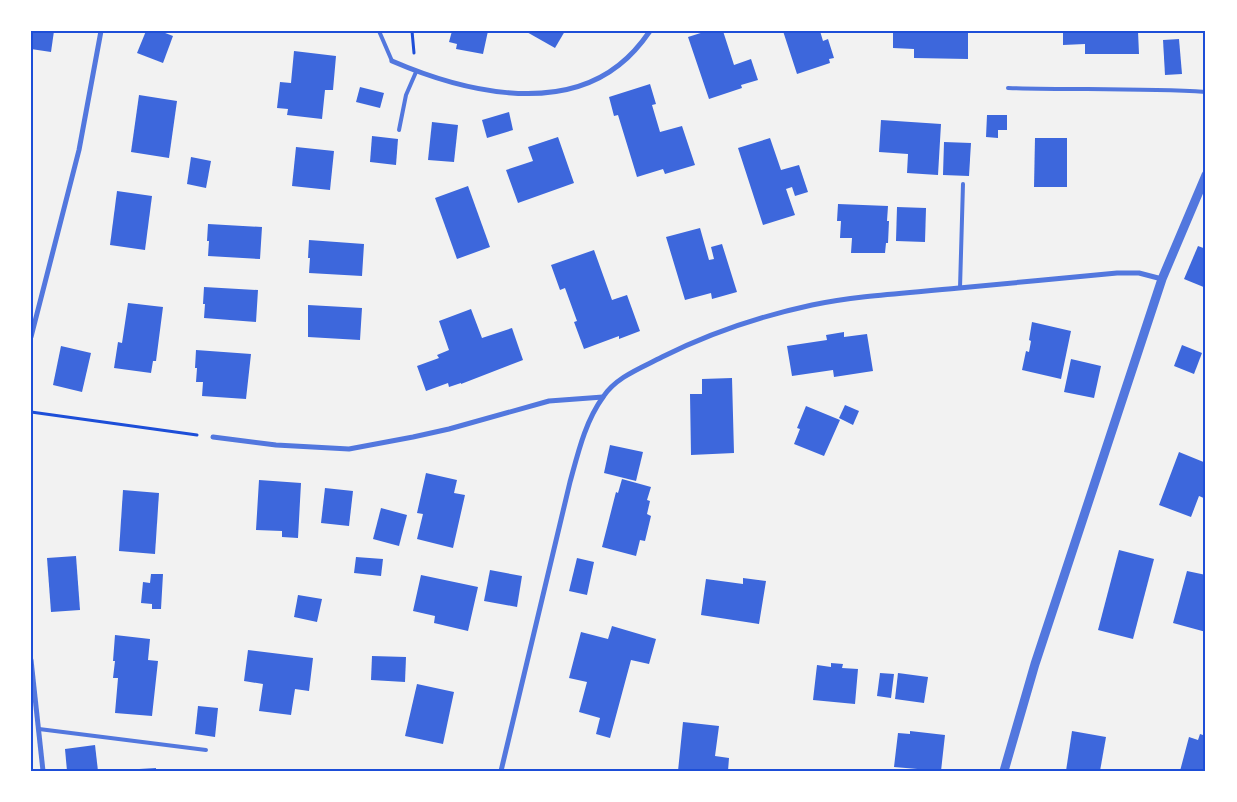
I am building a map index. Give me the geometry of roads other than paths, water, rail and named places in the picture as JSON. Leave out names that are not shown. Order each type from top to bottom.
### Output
[{"type":"street","points":[[31,337],[79,150],[101,31]]},
{"type":"street","points":[[392,61],[416,72],[464,86],[522,94],[563,90],[602,76],[619,66],[636,50],[650,31]]},
{"type":"street","points":[[1004,771],[1035,664],[1162,279],[1206,175]]},
{"type":"street","points":[[501,771],[570,482],[582,441],[603,397],[616,383],[634,371],[672,352],[748,323],[811,306],[848,299],[1117,273],[1139,273],[1162,279]]},
{"type":"street","points":[[213,437],[276,445],[349,449],[449,429],[549,401],[603,397]]},
{"type":"street","points":[[31,660],[43,771]]},
{"type":"lane","points":[[380,31],[392,61]]},
{"type":"lane","points":[[399,130],[406,95],[416,72]]},
{"type":"lane","points":[[1008,88],[1206,92]]},
{"type":"lane","points":[[960,288],[962,184]]},
{"type":"lane","points":[[39,729],[206,750]]}]
